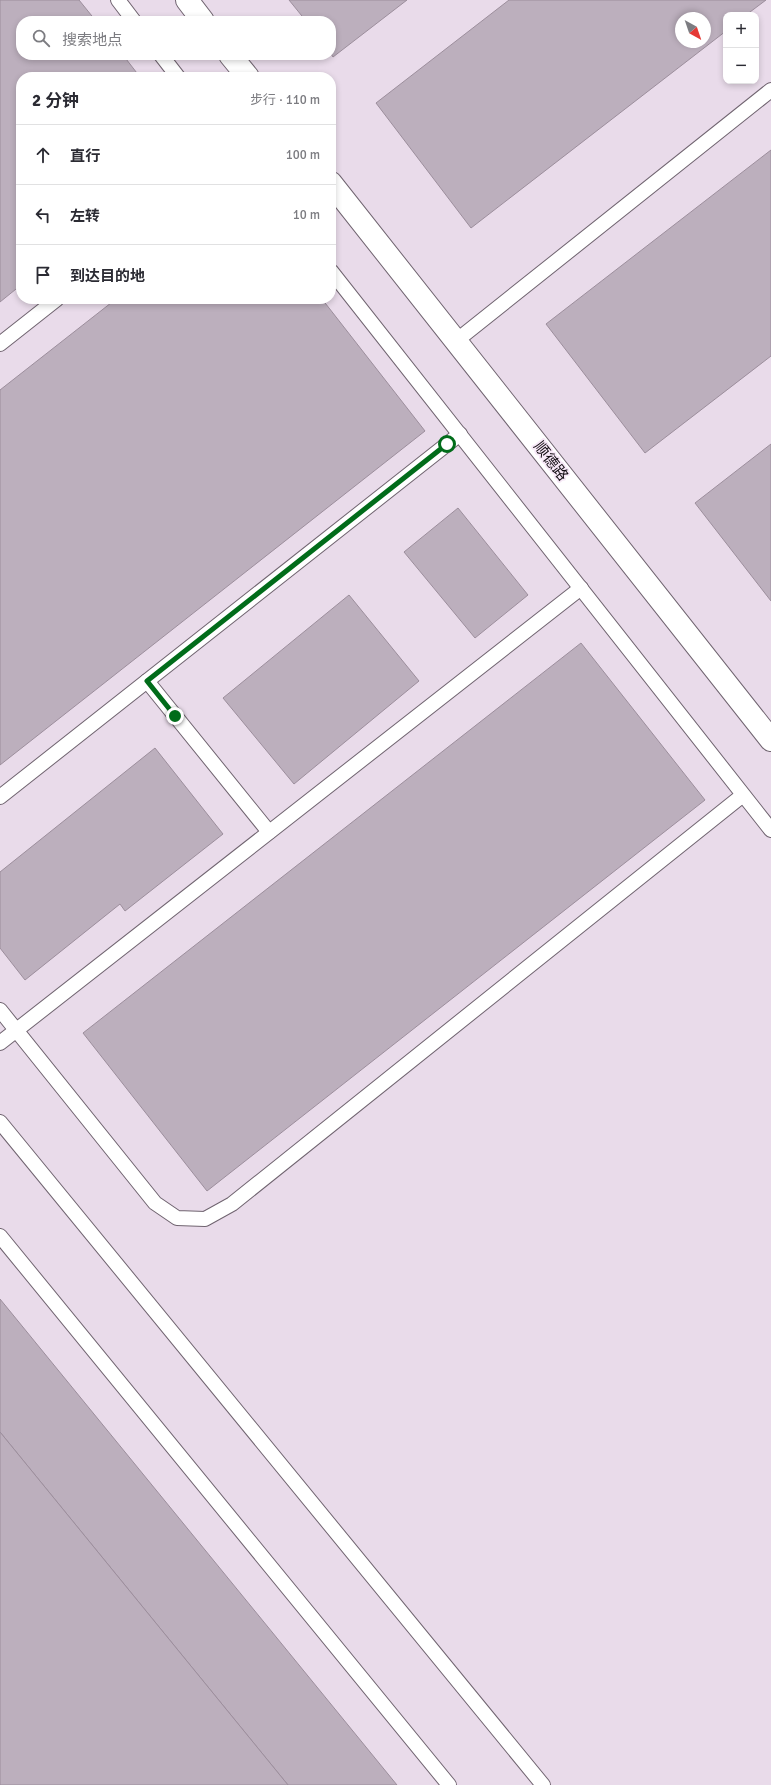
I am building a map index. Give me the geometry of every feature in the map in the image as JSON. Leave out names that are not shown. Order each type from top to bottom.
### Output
[{"type":"street","points":[[187,0],[199,16]]},
{"type":"street","points":[[234,60],[244,72]]},
{"type":"street","name":"顺德路","points":[[336,189],[771,740]]},
{"type":"lane","points":[[118,0],[130,16]]},
{"type":"lane","points":[[165,60],[174,72]]},
{"type":"lane","points":[[456,341],[771,90]]},
{"type":"lane","points":[[336,277],[771,830]]},
{"type":"lane","points":[[0,344],[51,304]]},
{"type":"lane","points":[[0,797],[460,434]]},
{"type":"lane","points":[[0,1043],[581,588]]},
{"type":"lane","points":[[147,681],[269,832]]},
{"type":"lane","points":[[0,1010],[155,1203],[177,1218],[205,1219],[232,1204],[738,799]]},
{"type":"lane","points":[[0,1122],[543,1785]]},
{"type":"lane","points":[[0,1236],[449,1785]]},
{"type":"building","points":[[0,0],[79,0],[92,16],[16,16],[16,60],[127,60],[136,72],[16,72],[16,289],[0,302]]},
{"type":"building","points":[[289,0],[407,0],[336,55],[336,16],[302,16]]},
{"type":"building","points":[[509,0],[766,0],[750,12],[723,12],[723,33],[711,43],[711,12],[675,12],[675,48],[704,48],[471,228],[376,103]]},
{"type":"building","points":[[771,150],[771,356],[645,453],[546,324]]},
{"type":"building","points":[[110,304],[326,304],[425,431],[0,765],[0,390]]},
{"type":"building","points":[[771,444],[771,601],[695,503]]},
{"type":"building","points":[[458,508],[528,595],[475,638],[404,552]]},
{"type":"building","points":[[349,595],[419,681],[294,784],[223,698]]},
{"type":"building","points":[[581,643],[705,800],[207,1191],[83,1033]]},
{"type":"building","points":[[155,748],[223,834],[125,911],[120,904],[25,980],[0,948],[0,872]]},
{"type":"building","points":[[0,1299],[397,1785],[288,1785],[0,1432]]},
{"type":"building","points":[[0,1432],[288,1785],[0,1785]]},
{"type":"route","points":[[175,716],[147,681],[447,444]]}]
